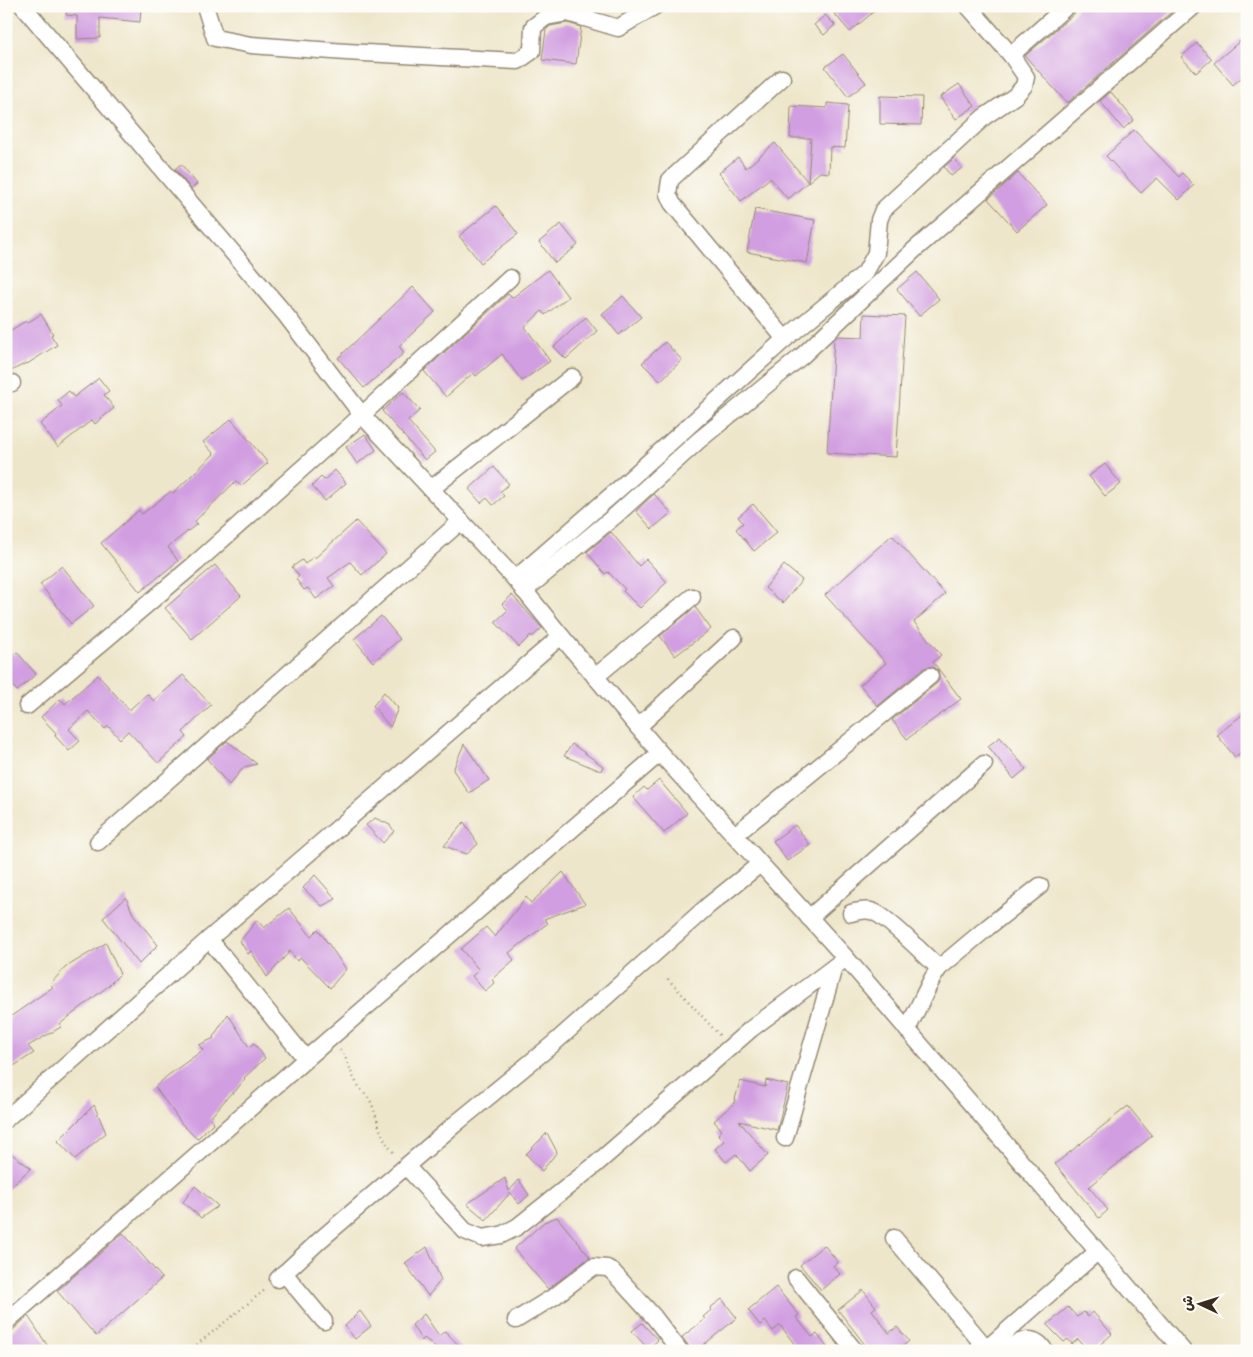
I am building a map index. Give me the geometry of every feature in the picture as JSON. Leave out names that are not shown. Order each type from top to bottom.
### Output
[{"type":"street","points":[[23,6],[285,314],[362,415],[520,585],[660,753],[687,780],[810,918],[840,962],[907,1030],[1183,1351]]},
{"type":"street","points":[[205,6],[215,38],[251,45],[346,52],[518,60],[532,51],[534,27],[546,17],[568,13],[618,28],[654,6]]},
{"type":"street","points":[[520,585],[621,487],[785,339],[865,273],[876,254],[878,220],[884,210],[984,117],[1015,96],[1024,86],[1026,77],[1011,55],[968,6]]},
{"type":"street","points":[[1011,55],[1067,6]]},
{"type":"street","points":[[520,585],[616,516],[698,441],[802,356],[912,251],[1194,6]]},
{"type":"street","points":[[782,78],[670,180],[668,188],[672,203],[785,339]]},
{"type":"street","points":[[27,706],[196,563],[362,415],[510,278]]},
{"type":"street","points":[[431,489],[572,377]]},
{"type":"street","points":[[98,842],[461,521]]},
{"type":"street","points":[[596,677],[692,597]]},
{"type":"street","points":[[6,1119],[209,939],[561,636]]},
{"type":"street","points":[[638,727],[734,638]]},
{"type":"street","points":[[735,835],[930,676]]},
{"type":"street","points":[[6,1322],[306,1059],[660,753]]},
{"type":"street","points":[[810,918],[984,764]]},
{"type":"street","points":[[324,1321],[281,1276],[406,1166],[553,1044],[709,905],[760,864]]},
{"type":"street","points":[[907,1030],[939,968],[1040,886]]},
{"type":"street","points":[[851,913],[859,911],[874,912],[886,920],[939,968]]},
{"type":"street","points":[[209,939],[306,1059]]},
{"type":"street","points":[[406,1166],[465,1231],[482,1238],[501,1235],[517,1227],[595,1165],[751,1029],[840,962]]},
{"type":"street","points":[[785,1138],[840,962]]},
{"type":"street","points":[[894,1238],[986,1350],[1096,1252]]},
{"type":"street","points":[[516,1320],[555,1296],[594,1267],[607,1268],[612,1271],[654,1317],[680,1351]]},
{"type":"street","points":[[796,1278],[855,1351]]},
{"type":"street","points":[[1006,1351],[1016,1343],[1029,1339],[1037,1342],[1045,1351]]},
{"type":"path","points":[[668,979],[730,1047]]},
{"type":"path","points":[[324,1044],[337,1047],[345,1056],[358,1085],[370,1100],[381,1135],[388,1147],[406,1166]]},
{"type":"path","points":[[190,1351],[281,1276]]},
{"type":"building","points":[[67,6],[141,6],[140,22],[100,18],[100,38],[77,39],[77,16],[66,15]]},
{"type":"building","points":[[840,6],[880,6],[850,32],[833,12]]},
{"type":"building","points":[[1078,6],[1177,7],[1067,103],[1025,56],[1074,14]]},
{"type":"building","points":[[825,15],[835,25],[824,35],[814,25]]},
{"type":"building","points":[[567,23],[581,27],[576,64],[542,60],[546,30],[550,26]]},
{"type":"building","points":[[1247,35],[1247,73],[1233,85],[1214,63]]},
{"type":"building","points":[[1197,43],[1212,59],[1196,73],[1181,57]]},
{"type":"building","points":[[843,54],[866,83],[848,97],[825,67]]},
{"type":"building","points":[[959,84],[975,106],[956,119],[940,97]]},
{"type":"building","points":[[1111,92],[1134,120],[1123,129],[1100,101]]},
{"type":"building","points":[[880,96],[922,97],[921,125],[880,124]]},
{"type":"building","points":[[827,103],[848,105],[845,148],[830,147],[829,173],[820,172],[788,199],[770,178],[741,201],[719,173],[738,157],[746,168],[775,143],[808,182],[811,138],[790,138],[791,106],[827,108]]},
{"type":"building","points":[[1134,130],[1179,177],[1182,173],[1194,185],[1179,200],[1157,178],[1141,193],[1106,156]]},
{"type":"building","points":[[954,158],[962,168],[951,176],[944,167]]},
{"type":"building","points":[[181,164],[197,184],[191,189],[175,169]]},
{"type":"building","points":[[1018,173],[1047,205],[1017,231],[988,199]]},
{"type":"building","points":[[496,206],[518,234],[481,263],[459,236]]},
{"type":"building","points":[[755,209],[815,220],[807,263],[747,252]]},
{"type":"building","points":[[561,224],[578,245],[555,263],[539,242]]},
{"type":"building","points":[[548,270],[568,297],[545,315],[542,311],[525,327],[550,361],[522,381],[502,354],[476,376],[473,373],[446,397],[424,371],[508,294],[512,298]]},
{"type":"building","points":[[917,272],[939,299],[919,316],[897,289]]},
{"type":"building","points":[[413,287],[435,312],[399,346],[404,353],[364,388],[338,358]]},
{"type":"building","points":[[623,296],[641,317],[619,335],[602,314]]},
{"type":"building","points":[[41,314],[57,345],[27,364],[6,374],[6,333]]},
{"type":"building","points":[[864,314],[905,316],[896,457],[827,453],[834,339],[838,336],[863,337]]},
{"type":"building","points":[[586,317],[597,331],[566,359],[554,347]]},
{"type":"building","points":[[665,342],[682,360],[660,381],[642,363]]},
{"type":"building","points":[[99,378],[109,391],[104,395],[114,408],[95,424],[92,420],[58,447],[40,424],[62,406],[58,400],[69,391],[74,397]]},
{"type":"building","points":[[403,392],[420,410],[408,421],[435,452],[425,460],[382,411]]},
{"type":"building","points":[[231,419],[268,463],[241,486],[236,481],[195,521],[197,524],[168,547],[178,561],[140,592],[101,543],[139,510],[142,514],[171,491],[173,493],[214,454],[203,442]]},
{"type":"building","points":[[365,434],[376,450],[357,464],[346,447]]},
{"type":"building","points":[[1105,464],[1121,484],[1105,496],[1089,476]]},
{"type":"building","points":[[494,467],[509,484],[500,492],[504,496],[493,505],[487,498],[481,503],[469,489]]},
{"type":"building","points":[[335,470],[346,483],[325,501],[312,486],[321,477],[324,480]]},
{"type":"building","points":[[654,494],[671,513],[652,529],[636,511]]},
{"type":"building","points":[[753,504],[777,532],[754,551],[736,529],[743,523],[738,517]]},
{"type":"building","points":[[356,521],[386,554],[362,575],[350,562],[328,578],[334,586],[316,599],[308,588],[304,590],[296,579],[299,576],[292,567],[302,560],[305,564],[314,556],[315,558]]},
{"type":"building","points":[[611,532],[639,566],[646,559],[667,582],[640,608],[623,591],[625,589],[608,572],[605,574],[587,552]]},
{"type":"building","points":[[892,535],[945,594],[914,622],[941,655],[933,662],[961,699],[907,739],[892,720],[937,683],[939,679],[938,670],[933,667],[924,668],[878,706],[860,685],[886,663],[825,595]]},
{"type":"building","points":[[215,565],[241,596],[192,639],[165,608]]},
{"type":"building","points":[[784,565],[802,580],[783,603],[765,588]]},
{"type":"building","points":[[62,566],[94,606],[71,624],[40,584]]},
{"type":"building","points":[[512,595],[542,628],[532,637],[531,635],[519,647],[495,622],[508,610],[502,604]]},
{"type":"building","points":[[695,607],[711,629],[675,656],[660,636]]},
{"type":"building","points":[[381,616],[400,639],[373,662],[354,639]]},
{"type":"building","points":[[6,646],[14,655],[17,652],[36,674],[17,691],[6,679]]},
{"type":"building","points":[[98,675],[129,710],[147,694],[154,701],[183,675],[211,705],[183,732],[187,737],[158,763],[128,731],[120,739],[108,726],[105,729],[88,711],[69,729],[80,741],[69,751],[41,717],[60,699],[65,704]]},
{"type":"building","points":[[384,692],[398,708],[390,727],[373,706]]},
{"type":"building","points":[[1247,711],[1247,748],[1235,757],[1217,735]]},
{"type":"building","points":[[1000,737],[1026,769],[1014,779],[988,746]]},
{"type":"building","points":[[227,741],[257,764],[244,767],[229,785],[207,759]]},
{"type":"building","points":[[464,744],[489,780],[469,793],[453,770]]},
{"type":"building","points":[[572,744],[603,766],[601,771],[564,756]]},
{"type":"building","points":[[659,780],[687,813],[664,833],[633,797],[644,787],[647,790]]},
{"type":"building","points":[[375,818],[390,825],[394,831],[383,843],[366,825]]},
{"type":"building","points":[[464,822],[478,844],[467,854],[444,846]]},
{"type":"building","points":[[795,825],[810,845],[787,861],[773,841]]},
{"type":"building","points":[[563,872],[585,904],[544,919],[548,923],[509,953],[514,960],[492,979],[494,983],[485,991],[472,976],[479,970],[461,949],[486,927],[495,937],[526,897],[531,903]]},
{"type":"building","points":[[315,875],[336,899],[322,906],[303,888]]},
{"type":"building","points":[[126,897],[133,914],[158,945],[139,964],[103,918]]},
{"type":"building","points":[[289,908],[311,936],[318,929],[346,969],[330,988],[301,958],[297,961],[290,951],[267,977],[251,951],[248,954],[240,941],[257,920],[264,928]]},
{"type":"building","points":[[106,943],[120,974],[107,987],[60,1024],[61,1027],[28,1046],[34,1053],[6,1071],[6,1022],[10,1017],[53,987],[50,984],[66,967]]},
{"type":"building","points":[[228,1014],[249,1047],[254,1043],[265,1058],[244,1078],[233,1094],[232,1092],[210,1118],[214,1122],[197,1139],[182,1124],[155,1087],[203,1050],[199,1045],[214,1038]]},
{"type":"building","points":[[766,1080],[788,1085],[777,1130],[739,1121],[768,1155],[750,1171],[736,1154],[726,1162],[715,1149],[724,1141],[718,1134],[722,1130],[714,1121],[734,1103],[740,1081],[765,1087]]},
{"type":"building","points":[[94,1105],[106,1133],[75,1159],[58,1141]]},
{"type":"building","points":[[1128,1106],[1152,1136],[1089,1187],[1108,1210],[1099,1218],[1055,1164]]},
{"type":"building","points":[[547,1133],[557,1152],[542,1171],[526,1154]]},
{"type":"building","points":[[6,1150],[31,1168],[6,1191]]},
{"type":"building","points":[[505,1178],[509,1191],[519,1180],[529,1195],[519,1204],[510,1193],[486,1220],[467,1204]]},
{"type":"building","points":[[195,1186],[218,1206],[201,1218],[183,1202]]},
{"type":"building","points":[[557,1217],[590,1257],[548,1289],[514,1249],[544,1222]]},
{"type":"building","points":[[123,1233],[162,1278],[96,1336],[57,1291]]},
{"type":"building","points":[[824,1245],[838,1262],[833,1266],[840,1274],[821,1290],[800,1265]]},
{"type":"building","points":[[427,1247],[441,1280],[428,1296],[405,1263]]},
{"type":"building","points":[[776,1287],[799,1315],[796,1317],[812,1337],[817,1334],[830,1351],[796,1351],[798,1349],[780,1325],[773,1331],[765,1321],[760,1325],[748,1310]]},
{"type":"building","points":[[863,1290],[876,1307],[872,1310],[889,1333],[897,1327],[909,1341],[897,1351],[870,1351],[838,1310]]},
{"type":"building","points":[[722,1299],[737,1318],[696,1351],[690,1351],[682,1337],[705,1319],[703,1317],[711,1310],[710,1308]]},
{"type":"building","points":[[1068,1307],[1077,1317],[1084,1312],[1088,1317],[1093,1312],[1112,1334],[1093,1351],[1088,1351],[1078,1339],[1072,1344],[1068,1339],[1064,1342],[1047,1325]]},
{"type":"building","points":[[360,1311],[371,1326],[355,1339],[345,1326]]},
{"type":"building","points":[[424,1314],[439,1336],[445,1331],[464,1351],[441,1351],[424,1338],[422,1341],[412,1325]]},
{"type":"building","points":[[28,1316],[51,1351],[6,1351],[6,1332],[13,1330]]},
{"type":"building","points":[[642,1323],[658,1340],[648,1349],[632,1331]]}]
